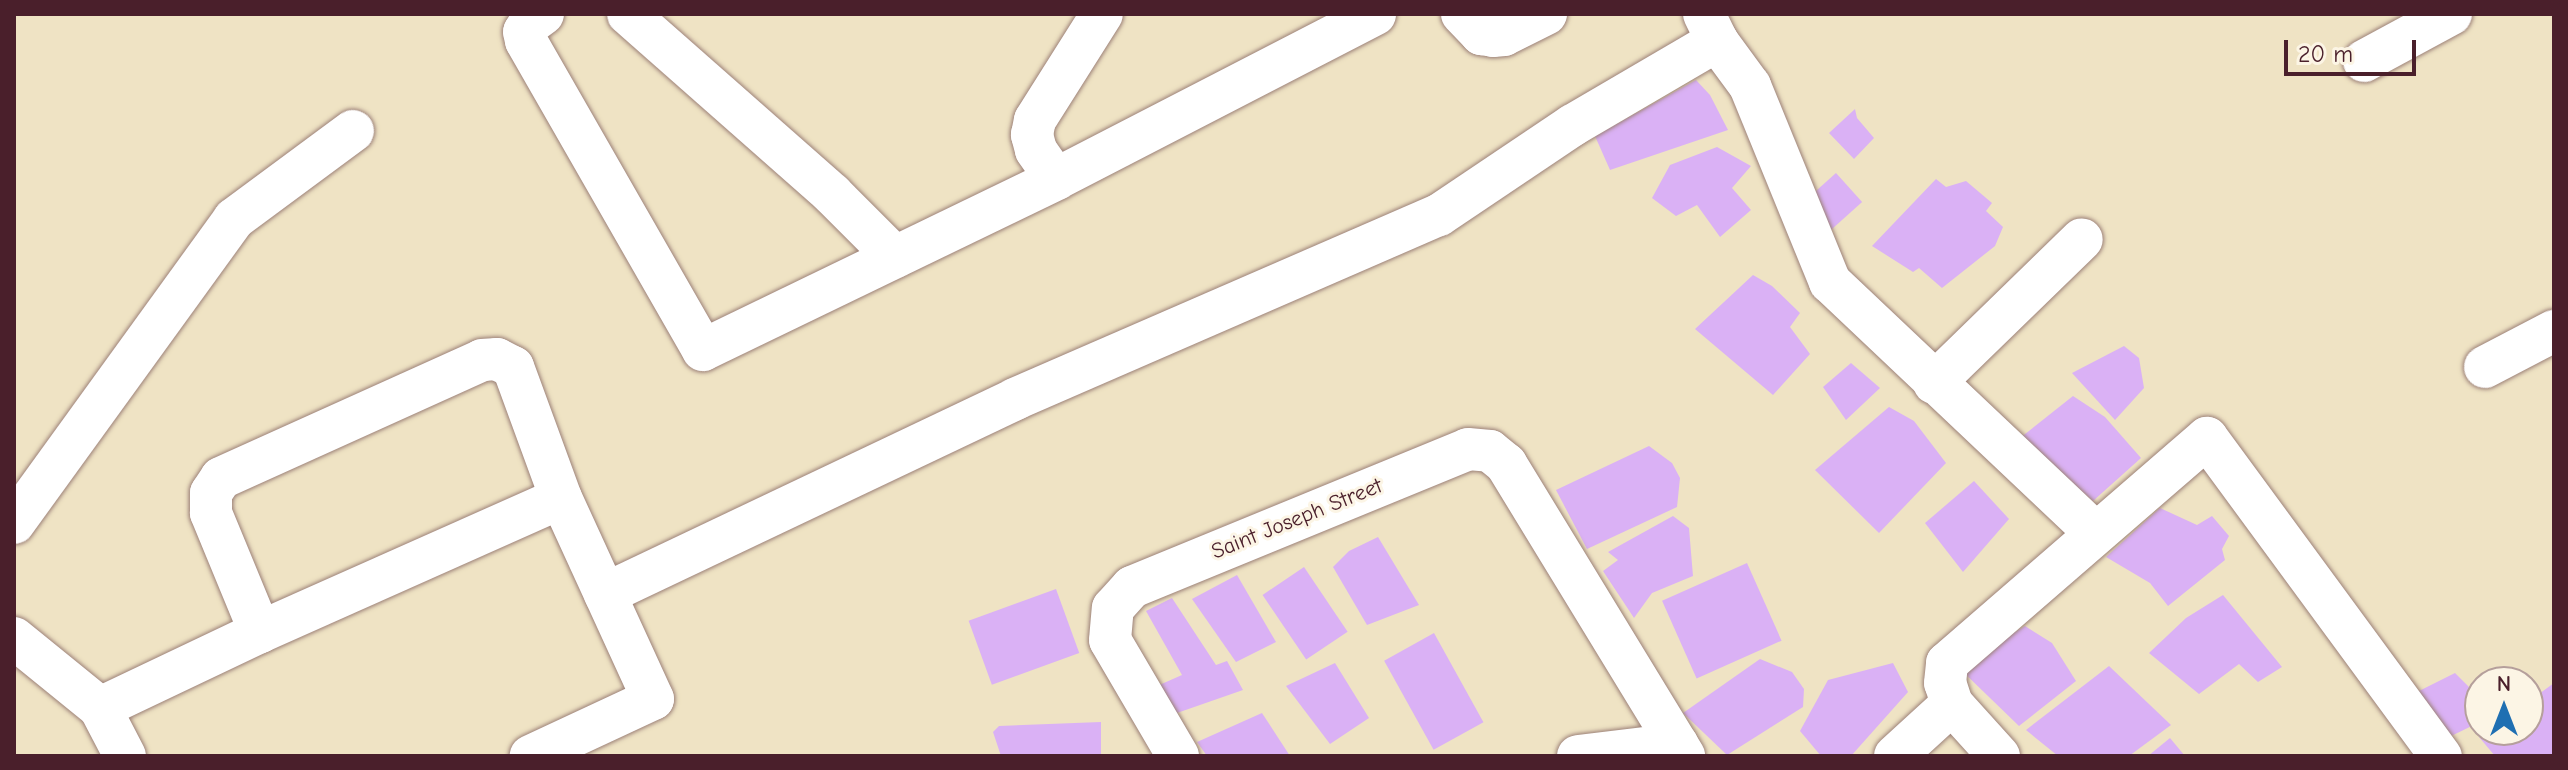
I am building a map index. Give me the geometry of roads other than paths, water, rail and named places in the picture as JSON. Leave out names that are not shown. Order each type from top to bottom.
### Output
[{"type":"street","points":[[543,14],[529,24],[524,32],[526,41],[703,350],[1056,179],[1375,14]]},
{"type":"street","points":[[628,14],[832,194],[895,257]]},
{"type":"street","points":[[1056,179],[1036,150],[1032,135],[1035,120],[1102,14]]},
{"type":"street","points":[[1462,14],[1481,34],[1493,36],[1504,35],[1546,14]]},
{"type":"street","points":[[2364,61],[2451,14]]},
{"type":"street","points":[[605,594],[1015,399],[1439,215],[1573,125],[1710,27],[1750,86],[1830,282],[2095,533]]},
{"type":"street","points":[[14,523],[234,219],[353,131]]},
{"type":"street","points":[[1934,383],[2082,239]]},
{"type":"street","points":[[2485,367],[2554,331]]},
{"type":"street","points":[[260,632],[211,513],[211,493],[221,478],[482,360],[497,359],[513,367],[561,498],[653,699],[531,756]]},
{"type":"street","points":[[1999,756],[1952,704],[1945,683],[1947,663],[2207,438],[2441,756]]},
{"type":"street","name":"Saint Joseph Street","points":[[1178,756],[1110,640],[1113,608],[1132,587],[1468,449],[1490,451],[1506,464],[1680,750]]},
{"type":"street","points":[[100,708],[260,632],[561,498]]},
{"type":"street","points":[[14,638],[100,708],[125,756]]},
{"type":"street","points":[[1895,756],[1952,704]]},
{"type":"street","points":[[1578,756],[1680,750]]}]
